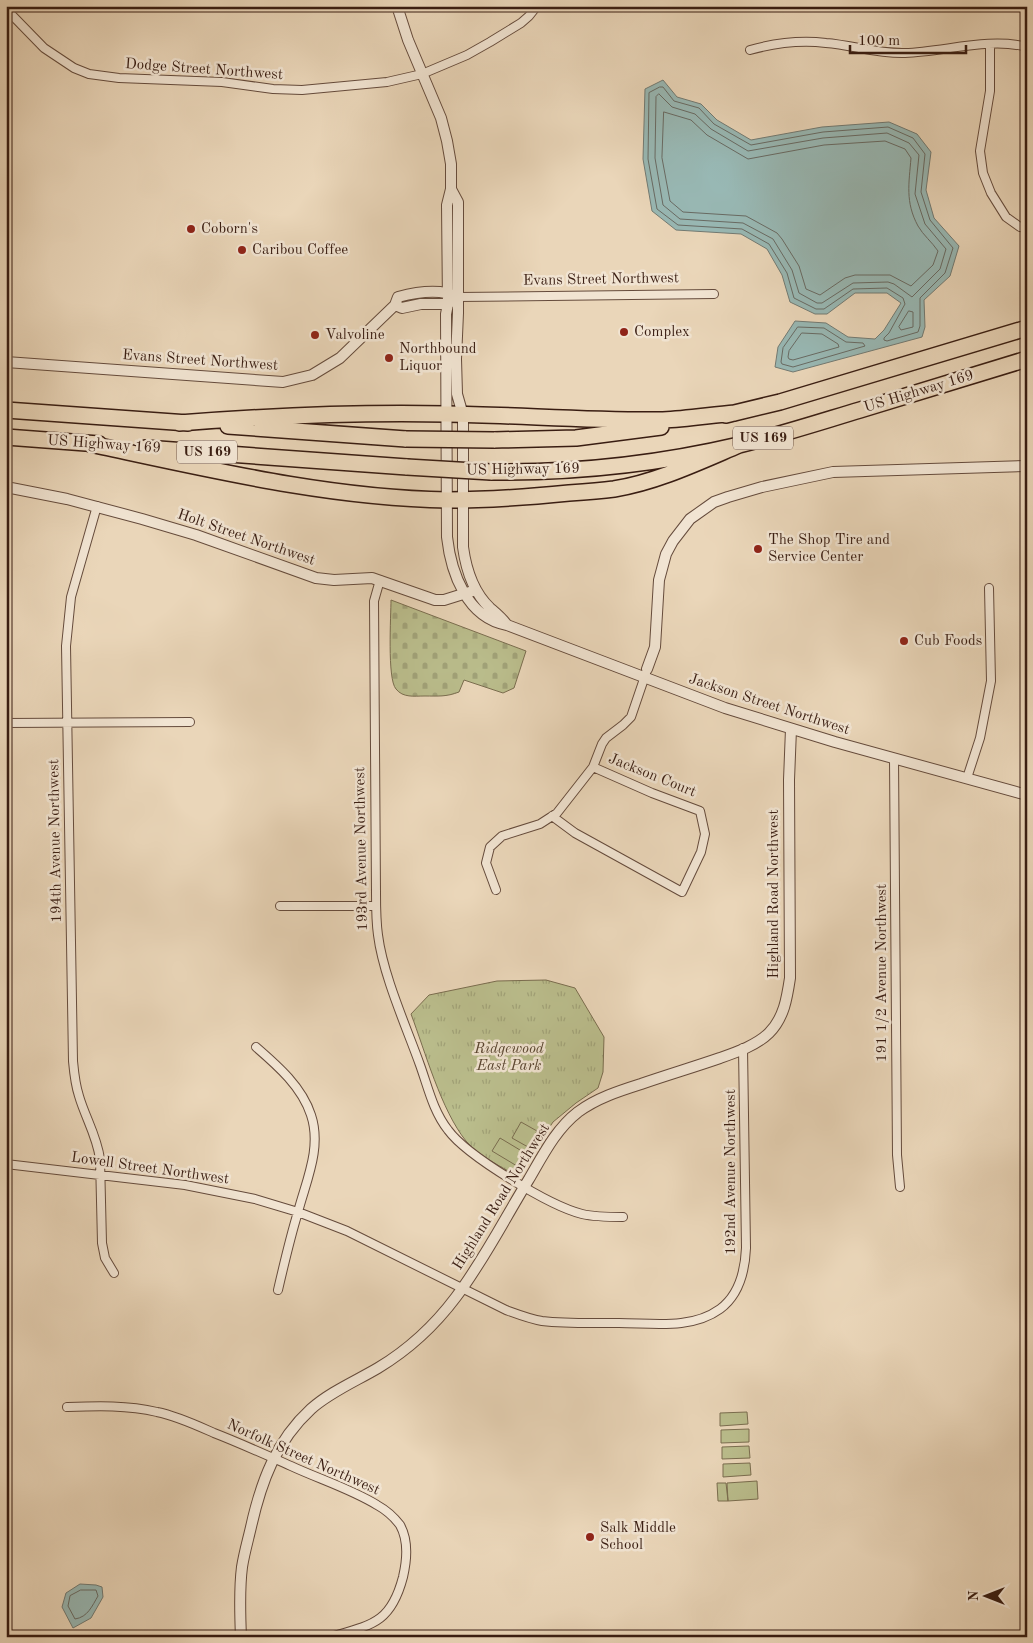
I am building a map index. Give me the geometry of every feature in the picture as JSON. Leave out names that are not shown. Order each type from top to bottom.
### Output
[{"type":"highway","name":"US Highway 169","points":[[6,410],[406,439],[494,440],[576,438],[657,428],[735,413],[780,402],[1027,328]]},
{"type":"highway","name":"US Highway 169","points":[[6,437],[407,468],[491,472],[546,472],[651,462],[739,445],[808,426],[1027,359]]},
{"type":"highway","points":[[179,423],[276,415],[447,414],[603,420],[665,420],[735,413]]},
{"type":"highway","points":[[90,444],[224,473],[318,488],[446,500],[526,497],[615,489],[668,474],[739,445]]},
{"type":"street","points":[[397,6],[408,40],[436,104],[445,130],[450,159],[451,189],[447,205],[447,414]]},
{"type":"street","points":[[422,74],[467,55],[490,42],[521,23],[537,6]]},
{"type":"street","name":"Dodge Street Northwest","points":[[6,9],[44,48],[58,59],[90,74],[120,78],[222,82],[302,90],[393,82],[422,74]]},
{"type":"street","points":[[750,50],[767,45],[804,42],[827,43],[904,53],[990,44],[1015,44],[1027,47]]},
{"type":"street","points":[[990,44],[990,91],[980,152],[983,173],[991,192],[1006,217],[1020,227],[1027,228]]},
{"type":"street","points":[[451,189],[458,202],[456,359],[457,394],[463,415]]},
{"type":"street","name":"Evans Street Northwest","points":[[6,362],[260,382],[292,381],[312,375],[340,358],[395,304],[398,297],[408,294],[448,292],[458,297],[714,294]]},
{"type":"street","points":[[395,304],[402,308],[421,304],[448,304],[458,297]]},
{"type":"street","name":"Jackson Street Northwest","points":[[447,414],[446,537],[450,560],[464,594],[486,616],[498,623],[646,673],[716,705],[792,729],[1027,796]]},
{"type":"street","name":"Jackson Street Northwest","points":[[463,415],[462,500],[466,568],[476,590],[507,625]]},
{"type":"street","points":[[496,890],[486,863],[490,847],[502,836],[540,824],[552,816],[593,768],[606,738],[631,717],[655,647],[659,580],[666,554],[673,541],[690,519],[714,502],[744,492],[833,472],[1027,466]]},
{"type":"street","name":"Holt Street Northwest","points":[[6,487],[47,494],[97,506],[196,535],[322,579],[372,578],[435,600],[444,600],[476,590]]},
{"type":"street","name":"194th Avenue Northwest","points":[[97,506],[71,597],[66,646],[74,1061],[79,1096],[97,1143],[101,1175],[102,1243],[104,1258],[114,1272]]},
{"type":"street","name":"193rd Avenue Northwest","points":[[380,580],[374,601],[376,906],[378,936],[384,962],[425,1081],[441,1120],[448,1131],[476,1157],[524,1186],[580,1214],[623,1217]]},
{"type":"street","points":[[967,778],[980,738],[991,682],[989,588]]},
{"type":"street","points":[[6,723],[190,722]]},
{"type":"street","name":"Highland Road Northwest","points":[[241,1637],[240,1597],[242,1566],[257,1502],[274,1458],[292,1430],[311,1409],[393,1358],[441,1316],[462,1288],[524,1186],[566,1122],[589,1105],[616,1092],[715,1060],[759,1040],[769,1033],[783,1013],[788,991],[791,926],[789,780],[792,729]]},
{"type":"street","name":"191 1/2 Avenue Northwest","points":[[894,758],[897,1155],[900,1187]]},
{"type":"street","name":"Jackson Court","points":[[552,816],[574,833],[682,892],[702,852],[705,834],[700,811],[593,768]]},
{"type":"street","points":[[280,906],[376,906]]},
{"type":"street","points":[[256,1047],[278,1067],[298,1090],[306,1102],[314,1125],[315,1138],[312,1162],[278,1290]]},
{"type":"street","name":"192nd Avenue Northwest","points":[[734,1293],[744,1270],[746,1248],[743,1048]]},
{"type":"street","name":"Lowell Street Northwest","points":[[6,1164],[209,1188],[298,1212],[347,1231],[506,1310],[530,1318],[565,1323],[594,1324],[667,1324],[691,1322],[706,1317],[721,1308],[734,1293]]},
{"type":"street","name":"Norfolk Street Northwest","points":[[67,1407],[120,1406],[159,1412],[274,1458],[376,1504],[394,1518],[404,1534],[406,1564],[392,1606],[386,1614],[371,1625],[330,1637]]},
{"type":"green space","points":[[391,600],[526,651],[514,688],[503,693],[464,680],[459,692],[450,695],[413,696],[399,692],[393,683],[391,673]]},
{"type":"green space","name":"Ridgewood East Park","points":[[546,980],[575,988],[604,1037],[603,1072],[598,1088],[553,1122],[517,1176],[477,1151],[466,1141],[457,1128],[441,1097],[411,1014],[429,995],[497,981]]},
{"type":"green space","points":[[521,1122],[537,1131],[528,1147],[512,1138]]},
{"type":"green space","points":[[500,1138],[525,1153],[517,1166],[492,1151]]},
{"type":"green space","points":[[747,1412],[748,1424],[720,1426],[720,1413]]},
{"type":"green space","points":[[749,1429],[749,1442],[721,1443],[721,1430]]},
{"type":"green space","points":[[749,1446],[750,1458],[722,1459],[722,1447]]},
{"type":"green space","points":[[750,1463],[751,1475],[723,1477],[723,1464]]},
{"type":"green space","points":[[757,1481],[758,1499],[728,1501],[727,1483]]},
{"type":"green space","points":[[717,1483],[726,1483],[728,1501],[718,1501]]},
{"type":"water","points":[[663,80],[677,97],[701,104],[717,120],[751,140],[822,127],[889,122],[917,134],[931,152],[926,190],[934,218],[959,246],[950,276],[924,300],[925,327],[922,337],[793,372],[775,367],[778,347],[795,321],[826,323],[848,337],[875,339],[884,330],[901,303],[887,293],[855,293],[827,314],[815,314],[790,302],[782,275],[767,249],[741,234],[676,230],[652,211],[643,159],[645,89]]},
{"type":"water","points":[[80,1584],[102,1587],[103,1597],[91,1618],[73,1628],[62,1607],[66,1593]]},
{"type":"place","name":"Coborn's","points":[[191,229]]},
{"type":"place","name":"Caribou Coffee","points":[[242,250]]},
{"type":"place","name":"Complex","points":[[624,332]]},
{"type":"place","name":"Valvoline","points":[[315,335]]},
{"type":"place","name":"Northbound Liquor","points":[[389,358]]},
{"type":"place","name":"The Shop Tire and Service Center","points":[[758,549]]},
{"type":"place","name":"Cub Foods","points":[[904,641]]},
{"type":"place","name":"Salk Middle School","points":[[590,1537]]}]
